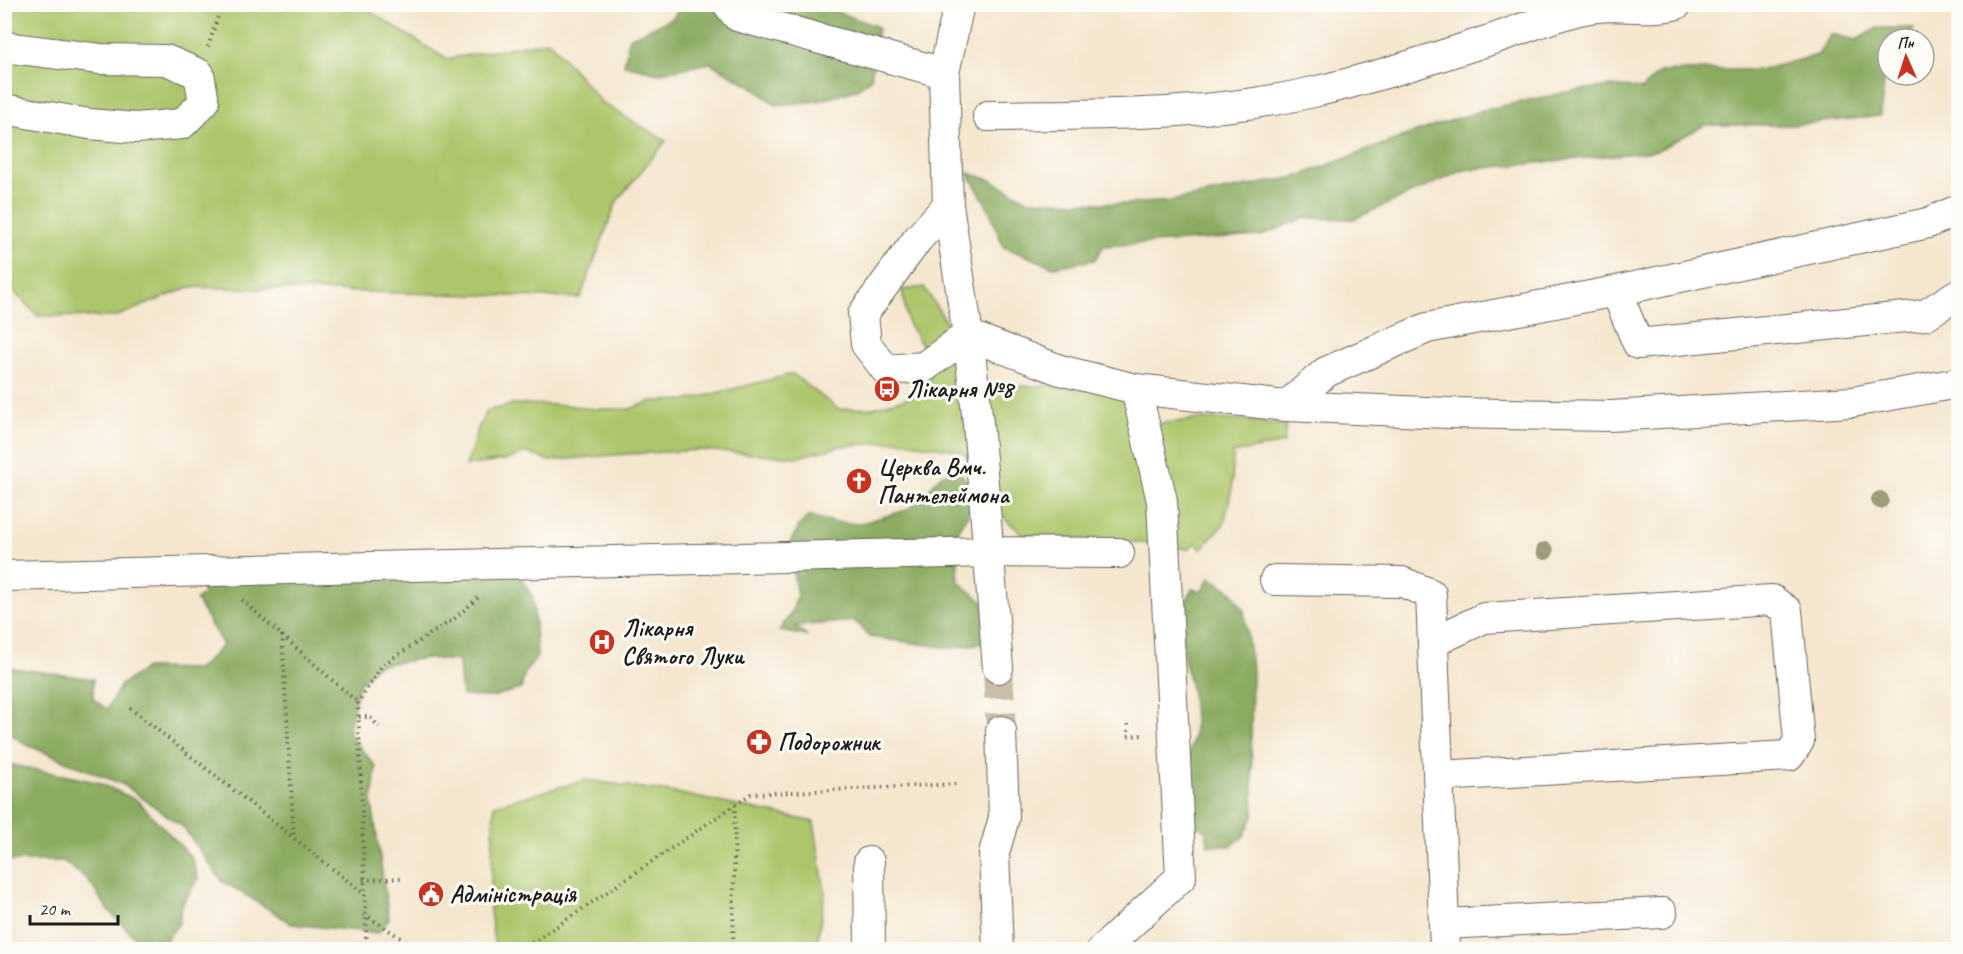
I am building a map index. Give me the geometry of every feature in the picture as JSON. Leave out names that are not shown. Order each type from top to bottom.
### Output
[{"type":"street","points":[[728,4],[737,16],[944,73]]},
{"type":"street","points":[[959,4],[944,73],[948,205],[968,335],[978,423],[998,668]]},
{"type":"street","points":[[988,116],[1166,113],[1238,106],[1309,93],[1430,59],[1596,7],[1661,8],[1677,4]]},
{"type":"street","points":[[4,47],[100,59],[166,60],[199,74],[204,102],[182,124],[136,128],[78,122],[4,109]]},
{"type":"street","points":[[948,205],[916,240],[862,314],[866,344],[886,370],[924,367],[968,335]]},
{"type":"street","points":[[1286,406],[1326,372],[1427,328],[1616,291],[1928,223],[1959,210]]},
{"type":"street","points":[[1616,291],[1638,344],[1925,315],[1959,294]]},
{"type":"street","points":[[968,335],[1060,370],[1136,389],[1286,406],[1448,413],[1610,416],[1852,402],[1959,383]]},
{"type":"street","points":[[1102,950],[1181,877],[1162,501],[1136,389]]},
{"type":"street","points":[[4,576],[988,552],[1119,553]]},
{"type":"street","points":[[1275,580],[1402,582],[1431,594],[1445,937],[1662,914]]},
{"type":"street","points":[[1433,642],[1484,618],[1772,600],[1787,611],[1799,741],[1789,756],[1439,776]]},
{"type":"street","points":[[998,950],[994,853],[1004,818],[1001,731]]},
{"type":"street","points":[[869,862],[870,950]]},
{"type":"path","points":[[199,74],[222,4]]},
{"type":"path","points":[[367,950],[358,703],[382,665],[454,619],[517,563]]},
{"type":"path","points":[[209,571],[358,703]]},
{"type":"path","points":[[282,635],[294,838]]},
{"type":"path","points":[[130,708],[364,893]]},
{"type":"path","points":[[359,717],[370,717],[379,726]]},
{"type":"path","points":[[1128,723],[1128,736],[1150,735]]},
{"type":"path","points":[[522,950],[751,794],[957,784]]},
{"type":"path","points":[[726,950],[733,949],[735,805]]},
{"type":"path","points":[[363,880],[402,878]]},
{"type":"path","points":[[364,914],[419,950]]},
{"type":"green space","points":[[4,5],[360,5],[446,59],[549,41],[602,103],[666,141],[617,201],[580,298],[190,287],[115,317],[38,316],[5,283]]},
{"type":"green space","points":[[680,5],[819,5],[878,27],[871,78],[856,90],[818,101],[776,105],[751,86],[710,63],[659,73],[624,65],[629,38],[673,18]]},
{"type":"green space","points":[[1876,29],[1876,87],[1884,87],[1880,116],[1792,125],[1705,125],[1656,151],[1464,170],[1354,219],[1304,218],[1260,236],[1104,246],[1094,260],[1054,267],[1003,247],[989,209],[968,173],[991,180],[1027,200],[1126,204],[1170,201],[1296,177],[1416,132],[1483,110],[1572,91],[1611,86],[1642,89],[1660,72],[1760,70],[1818,55],[1831,34],[1856,40]]},
{"type":"green space","points":[[924,287],[963,348],[971,387],[1102,385],[1129,395],[1142,426],[1199,419],[1246,420],[1286,425],[1284,443],[1233,453],[1232,488],[1224,524],[1201,549],[1196,543],[1188,549],[1133,542],[1023,535],[979,495],[974,463],[961,451],[899,441],[842,446],[797,457],[700,450],[550,461],[525,452],[511,459],[466,466],[478,429],[487,411],[514,404],[630,409],[652,401],[688,400],[793,374],[838,409],[872,408],[911,397],[927,385],[934,363],[908,323],[902,290]]},
{"type":"green space","points":[[960,472],[970,485],[972,509],[960,526],[956,539],[959,582],[983,602],[991,642],[951,648],[869,637],[855,621],[795,626],[808,636],[779,631],[792,612],[797,596],[789,545],[799,526],[809,516],[834,522],[858,524],[907,510],[921,499],[942,474]]},
{"type":"green space","points":[[188,566],[517,571],[533,598],[537,657],[525,672],[521,689],[492,697],[462,696],[459,661],[427,658],[378,665],[359,684],[348,732],[376,767],[372,803],[389,919],[378,933],[291,924],[222,881],[183,827],[124,785],[27,745],[5,730],[5,667],[93,679],[93,699],[107,709],[121,685],[146,668],[199,669],[223,645],[196,600],[204,594]]},
{"type":"green space","points":[[1210,577],[1231,591],[1244,611],[1252,669],[1251,746],[1254,814],[1244,836],[1231,846],[1208,845],[1206,832],[1189,819],[1189,754],[1194,735],[1194,718],[1192,693],[1184,657],[1181,613],[1192,589],[1202,591]]},
{"type":"green space","points":[[4,748],[8,764],[97,782],[137,800],[192,858],[198,879],[182,904],[179,923],[164,943],[146,949],[110,912],[87,879],[63,861],[5,861]]},
{"type":"green space","points":[[586,780],[676,793],[814,822],[825,893],[816,949],[495,949],[490,912],[494,805]]},
{"type":"tunnel","points":[[998,668],[1001,731]]},
{"type":"place","name":"Лікарня №8","points":[[887,389]]},
{"type":"place","name":"Церква Вмч. Пантелеймона","points":[[859,481]]},
{"type":"place","name":"Лікарня Святого Луки","points":[[602,642]]},
{"type":"place","name":"Подорожник","points":[[759,742]]},
{"type":"place","name":"Адміністрація","points":[[431,894]]}]
